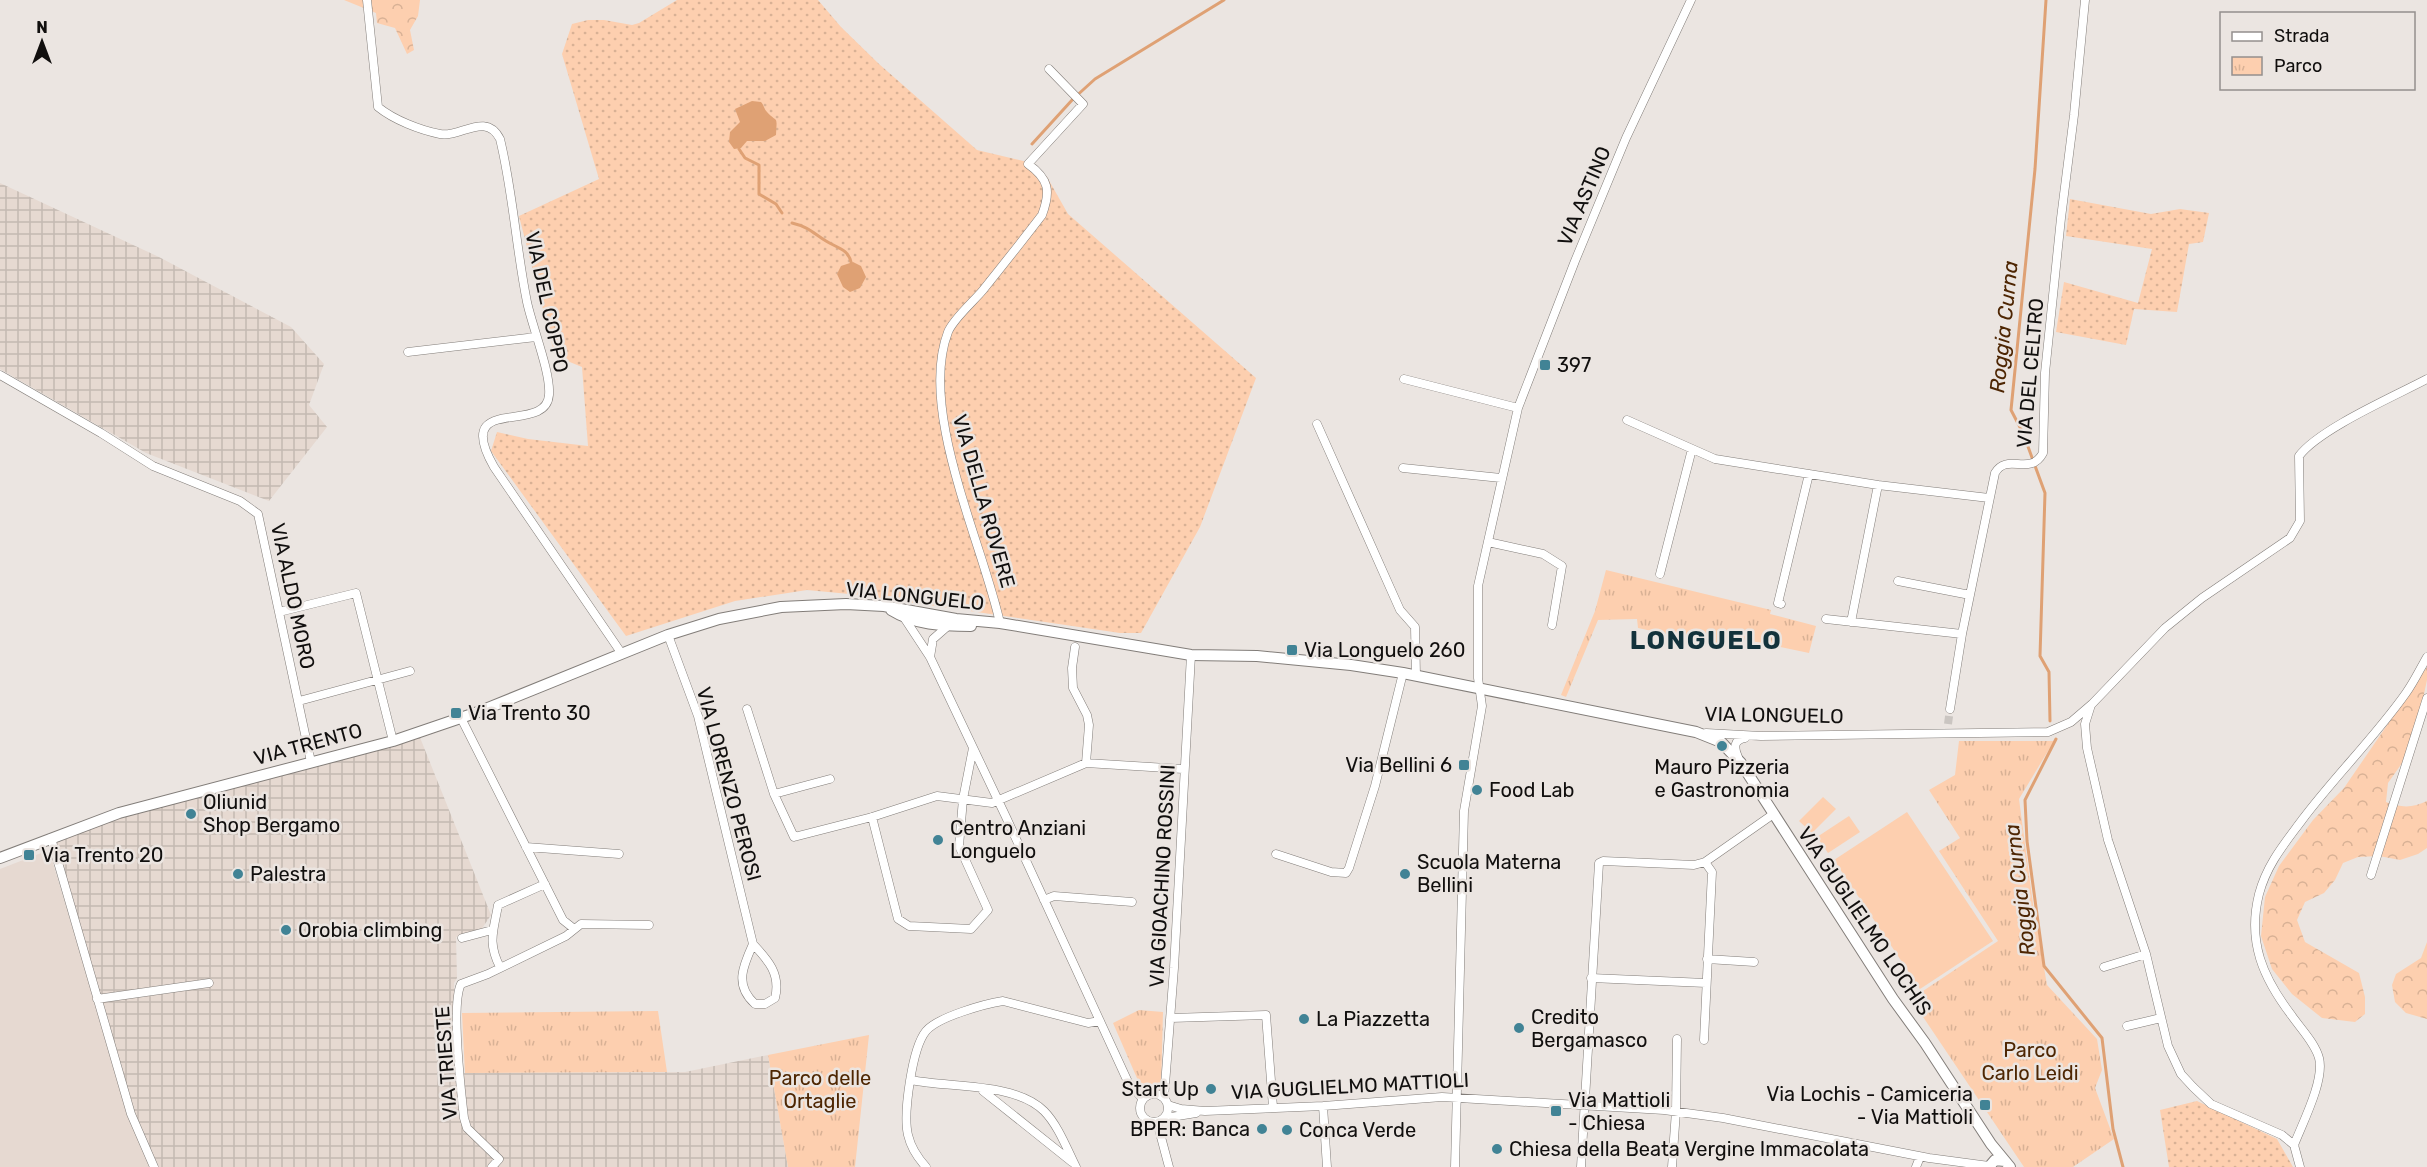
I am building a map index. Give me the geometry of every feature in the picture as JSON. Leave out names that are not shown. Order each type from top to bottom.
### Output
[{"type":"street","name":"VIA DEL COPPO","points":[[366,0],[378,107],[402,121],[439,134],[451,135],[477,125],[490,128],[499,136],[527,303],[549,392],[547,402],[536,413],[492,422],[483,431],[482,444],[494,466],[622,654]]},
{"type":"street","name":"VIA ASTINO","points":[[1455,1167],[1464,811],[1482,706],[1479,688],[1478,586],[1518,408],[1626,138],[1691,0]]},
{"type":"street","name":"VIA DEL CELTRO","points":[[1950,709],[1962,634],[1989,498],[1998,468],[2006,464],[2031,464],[2040,458],[2045,445],[2045,373],[2085,0]]},
{"type":"street","name":"VIA DELLA ROVERE","points":[[1000,623],[959,483],[941,411],[941,364],[949,330],[1042,215],[1048,198],[1046,182],[1039,172],[1028,164],[1083,104],[1049,69]]},
{"type":"street","points":[[408,352],[536,337]]},
{"type":"street","name":"VIA ALDO MORO","points":[[0,375],[153,466],[240,501],[258,514],[311,762]]},
{"type":"street","name":"VIA LONGUELO","points":[[622,654],[668,635],[719,619],[781,608],[846,604],[884,606],[1031,628],[1191,656],[1291,658],[1403,673],[1696,732],[1761,736],[1947,728],[2048,732],[2071,722],[2092,704],[2165,628],[2202,598],[2290,538],[2300,521],[2300,456],[2305,449],[2325,434],[2427,378]]},
{"type":"street","points":[[1404,379],[1518,408]]},
{"type":"street","points":[[1627,420],[1715,459],[1878,485],[1989,498]]},
{"type":"street","points":[[1317,424],[1400,610],[1415,627],[1416,676]]},
{"type":"street","points":[[1660,574],[1692,450]]},
{"type":"street","points":[[1403,468],[1501,477]]},
{"type":"street","points":[[1779,603],[1809,474]]},
{"type":"street","points":[[1851,622],[1878,485]]},
{"type":"street","points":[[1488,542],[1543,554],[1562,566],[1552,626]]},
{"type":"street","points":[[1898,581],[1970,595]]},
{"type":"street","points":[[279,612],[356,593],[393,741]]},
{"type":"street","points":[[884,606],[905,619],[930,657],[1128,1082],[1143,1099]]},
{"type":"street","name":"VIA LONGUELO","points":[[905,619],[945,626],[1031,628]]},
{"type":"street","points":[[1826,619],[1962,634]]},
{"type":"street","points":[[930,657],[933,639],[945,626],[955,622],[976,621]]},
{"type":"street","name":"VIA LORENZO PEROSI","points":[[668,635],[698,716],[753,944],[772,965],[777,988],[775,998],[765,1004],[755,1004],[746,996],[741,971],[753,944]]},
{"type":"street","points":[[1075,647],[1072,668],[1073,688],[1089,725],[1086,764]]},
{"type":"street","name":"VIA TRENTO","points":[[0,858],[119,813],[393,741],[461,718],[622,654]]},
{"type":"street","name":"VIA GIOACHINO ROSSINI","points":[[1166,1101],[1191,656]]},
{"type":"street","points":[[2294,1145],[2314,1092],[2320,1069],[2319,1058],[2309,1039],[2276,995],[2258,956],[2256,917],[2259,894],[2270,862],[2317,800],[2406,692],[2427,657]]},
{"type":"street","points":[[298,702],[410,671]]},
{"type":"street","points":[[1276,854],[1331,872],[1346,873],[1375,786],[1403,673]]},
{"type":"street","points":[[2371,875],[2427,698]]},
{"type":"street","points":[[2092,704],[2085,724],[2087,748],[2108,840],[2146,954],[2168,1046],[2181,1074],[2211,1104],[2282,1135],[2294,1145],[2300,1167]]},
{"type":"street","points":[[747,709],[774,794],[794,837],[872,817],[938,796],[992,803],[1086,764],[1184,769]]},
{"type":"street","points":[[461,718],[563,920],[573,928]]},
{"type":"street","name":"VIA GUGLIELMO LOCHIS","points":[[1696,732],[1721,742],[1741,764],[1772,815],[1991,1144],[2007,1164]]},
{"type":"street","points":[[1741,764],[1734,748],[1738,740],[1761,736]]},
{"type":"street","points":[[872,817],[898,919],[909,926],[971,929],[988,910],[960,846],[963,799],[973,748]]},
{"type":"street","points":[[774,794],[830,779]]},
{"type":"street","points":[[1581,1167],[1599,863],[1603,861],[1694,865],[1705,862],[1772,815]]},
{"type":"street","points":[[51,838],[131,1114],[154,1167]]},
{"type":"street","points":[[526,847],[619,854]]},
{"type":"street","points":[[1704,1040],[1712,872],[1705,862]]},
{"type":"street","points":[[500,967],[495,957],[492,930],[498,905],[545,884]]},
{"type":"street","points":[[1044,900],[1054,896],[1132,902]]},
{"type":"street","name":"VIA TRIESTE","points":[[492,1167],[499,1159],[465,1124],[460,1076],[458,992],[461,984],[488,974],[566,936],[573,928],[581,924],[649,925]]},
{"type":"street","points":[[462,939],[492,930]]},
{"type":"street","points":[[2104,967],[2146,954]]},
{"type":"street","points":[[1707,959],[1754,962]]},
{"type":"street","points":[[1591,978],[1706,983]]},
{"type":"street","points":[[98,999],[209,983]]},
{"type":"street","points":[[926,1167],[916,1156],[908,1133],[913,1061],[926,1031],[937,1022],[1003,1001],[1088,1023],[1100,1021]]},
{"type":"street","points":[[1171,1018],[1266,1015],[1273,1107]]},
{"type":"street","points":[[2127,1026],[2161,1018]]},
{"type":"street","points":[[1672,1167],[1676,1111],[1677,1039]]},
{"type":"street","points":[[911,1080],[981,1089],[1024,1098],[1038,1106],[1053,1122],[1076,1166]]},
{"type":"street","points":[[981,1089],[1076,1166]]},
{"type":"street","points":[[1154,1094],[1166,1101],[1165,1118],[1157,1122],[1147,1121],[1141,1115],[1140,1107],[1143,1099],[1154,1094]]},
{"type":"street","name":"VIA GUGLIELMO MATTIOLI","points":[[1165,1118],[1205,1111],[1457,1097],[1676,1111],[1924,1157],[1990,1165],[1999,1160],[2007,1164]]},
{"type":"street","name":"VIA GUGLIELMO MATTIOLI","points":[[1166,1101],[1181,1109],[1205,1111]]},
{"type":"street","points":[[1323,1106],[1327,1167]]},
{"type":"street","points":[[1157,1122],[1168,1167]]},
{"type":"street","points":[[1990,1165],[1991,1144]]},
{"type":"street","points":[[1916,1167],[1924,1157]]},
{"type":"street","name":"VIA GUGLIELMO MATTIOLI","points":[[1924,1157],[1953,1167]]},
{"type":"shaded area","points":[[752,101],[761,102],[766,111],[776,120],[776,135],[765,141],[747,141],[741,148],[734,149],[729,142],[730,132],[740,122],[735,109]]},
{"type":"shaded area","points":[[0,183],[159,257],[291,327],[324,364],[309,405],[327,427],[269,501],[146,453],[0,369]]},
{"type":"shaded area","points":[[853,262],[861,266],[866,277],[860,288],[850,292],[843,287],[837,274],[841,266]]},
{"type":"shaded area","points":[[419,735],[491,915],[481,930],[456,937],[454,1073],[685,1072],[768,1055],[788,1167],[159,1167],[133,1114],[54,840],[119,815]]},
{"type":"shaded area","points":[[49,850],[121,1088],[151,1167],[0,1167],[0,869]]},
{"type":"green space","points":[[344,0],[420,0],[418,16],[410,30],[414,50],[407,54],[395,28],[377,23],[376,13]]},
{"type":"green space","points":[[677,0],[818,0],[841,27],[879,64],[977,150],[1032,163],[1047,177],[1068,214],[1256,378],[1200,527],[1141,633],[1120,633],[860,595],[807,590],[735,601],[626,636],[491,451],[497,432],[528,439],[588,446],[582,367],[555,356],[519,216],[599,179],[562,54],[572,24],[588,20],[604,20],[632,25]]},
{"type":"green space","points":[[2070,199],[2151,214],[2180,209],[2209,213],[2203,242],[2189,244],[2177,312],[2134,309],[2126,345],[2056,332],[2064,282],[2138,303],[2152,249],[2066,236]]},
{"type":"green space","points":[[1606,570],[1771,610],[1770,614],[1816,626],[1809,653],[1728,636],[1723,646],[1638,628],[1637,619],[1598,620],[1566,697],[1561,695],[1595,611]]},
{"type":"green space","points":[[2427,667],[2427,680],[2412,749],[2388,783],[2386,802],[2407,806],[2427,801],[2427,848],[2418,854],[2400,860],[2379,856],[2358,857],[2343,863],[2335,880],[2324,893],[2305,902],[2297,920],[2305,942],[2359,973],[2365,997],[2365,1014],[2355,1022],[2322,1018],[2292,994],[2272,969],[2261,936],[2265,897],[2279,866],[2313,820],[2344,788]]},
{"type":"green space","name":"Parco Carlo Leidi","points":[[1959,741],[2054,741],[2019,799],[2033,904],[2047,985],[2097,1039],[2102,1070],[2095,1088],[2114,1139],[2073,1167],[2024,1167],[1911,999],[1998,941],[1939,851],[1960,838],[1929,790],[1955,775]]},
{"type":"green space","points":[[1823,797],[1836,809],[1812,833],[1799,821]]},
{"type":"green space","points":[[1907,812],[1993,941],[1920,989],[1834,860]]},
{"type":"green space","points":[[1849,816],[1860,832],[1828,853],[1817,837]]},
{"type":"green space","points":[[2427,942],[2427,1019],[2406,1013],[2395,1002],[2392,985],[2396,974],[2421,958]]},
{"type":"green space","points":[[1139,1010],[1163,1012],[1161,1090],[1150,1088],[1143,1092],[1113,1023]]},
{"type":"green space","points":[[658,1011],[667,1072],[465,1073],[462,1013]]},
{"type":"green space","name":"Parco delle Ortaglie","points":[[869,1035],[855,1167],[788,1167],[768,1055]]},
{"type":"green space","points":[[2197,1101],[2277,1139],[2293,1167],[2169,1167],[2160,1110]]},
{"type":"waterway","name":"Roggia Curna","points":[[1032,144],[1073,99],[1095,79],[1224,0]]},
{"type":"waterway","name":"Roggia Curna","points":[[2046,0],[2035,169],[2011,410],[2023,433],[2045,493],[2040,656],[2049,672],[2050,721]]},
{"type":"waterway","points":[[739,149],[745,158],[759,165],[759,194],[776,204],[782,213]]},
{"type":"waterway","points":[[792,223],[807,228],[842,249],[851,262]]},
{"type":"waterway","name":"Roggia Curna","points":[[2056,739],[2025,800],[2027,841],[2044,966],[2102,1038],[2113,1129],[2123,1167]]},
{"type":"tunnel","points":[[1948,724],[1950,709]]},
{"type":"place","name":"397","points":[[1545,365]]},
{"type":"place","name":"Via Longuelo 260","points":[[1292,650]]},
{"type":"place","name":"Via Trento 30","points":[[456,713]]},
{"type":"place","name":"Mauro Pizzeria e Gastronomia","points":[[1722,746]]},
{"type":"place","name":"Via Bellini 6","points":[[1464,765]]},
{"type":"place","name":"Food Lab","points":[[1477,790]]},
{"type":"place","name":"Oliunid Shop Bergamo","points":[[191,814]]},
{"type":"place","name":"Centro Anziani Longuelo","points":[[938,840]]},
{"type":"place","name":"Via Trento 20","points":[[29,855]]},
{"type":"place","name":"Palestra","points":[[238,874]]},
{"type":"place","name":"Scuola Materna Bellini","points":[[1405,874]]},
{"type":"place","name":"Orobia climbing","points":[[286,930]]},
{"type":"place","name":"La Piazzetta","points":[[1304,1019]]},
{"type":"place","name":"Credito Bergamasco","points":[[1519,1028]]},
{"type":"place","name":"Start Up","points":[[1211,1089]]},
{"type":"place","name":"Via Lochis - Camiceria - Via Mattioli","points":[[1985,1105]]},
{"type":"place","name":"Via Mattioli - Chiesa","points":[[1556,1111]]},
{"type":"place","name":"BPER: Banca","points":[[1262,1129]]},
{"type":"place","name":"Conca Verde","points":[[1287,1130]]},
{"type":"place","name":"Chiesa della Beata Vergine Immacolata","points":[[1497,1149]]},
{"type":"district","name":"LONGUELO","points":[[1706,640]]}]
